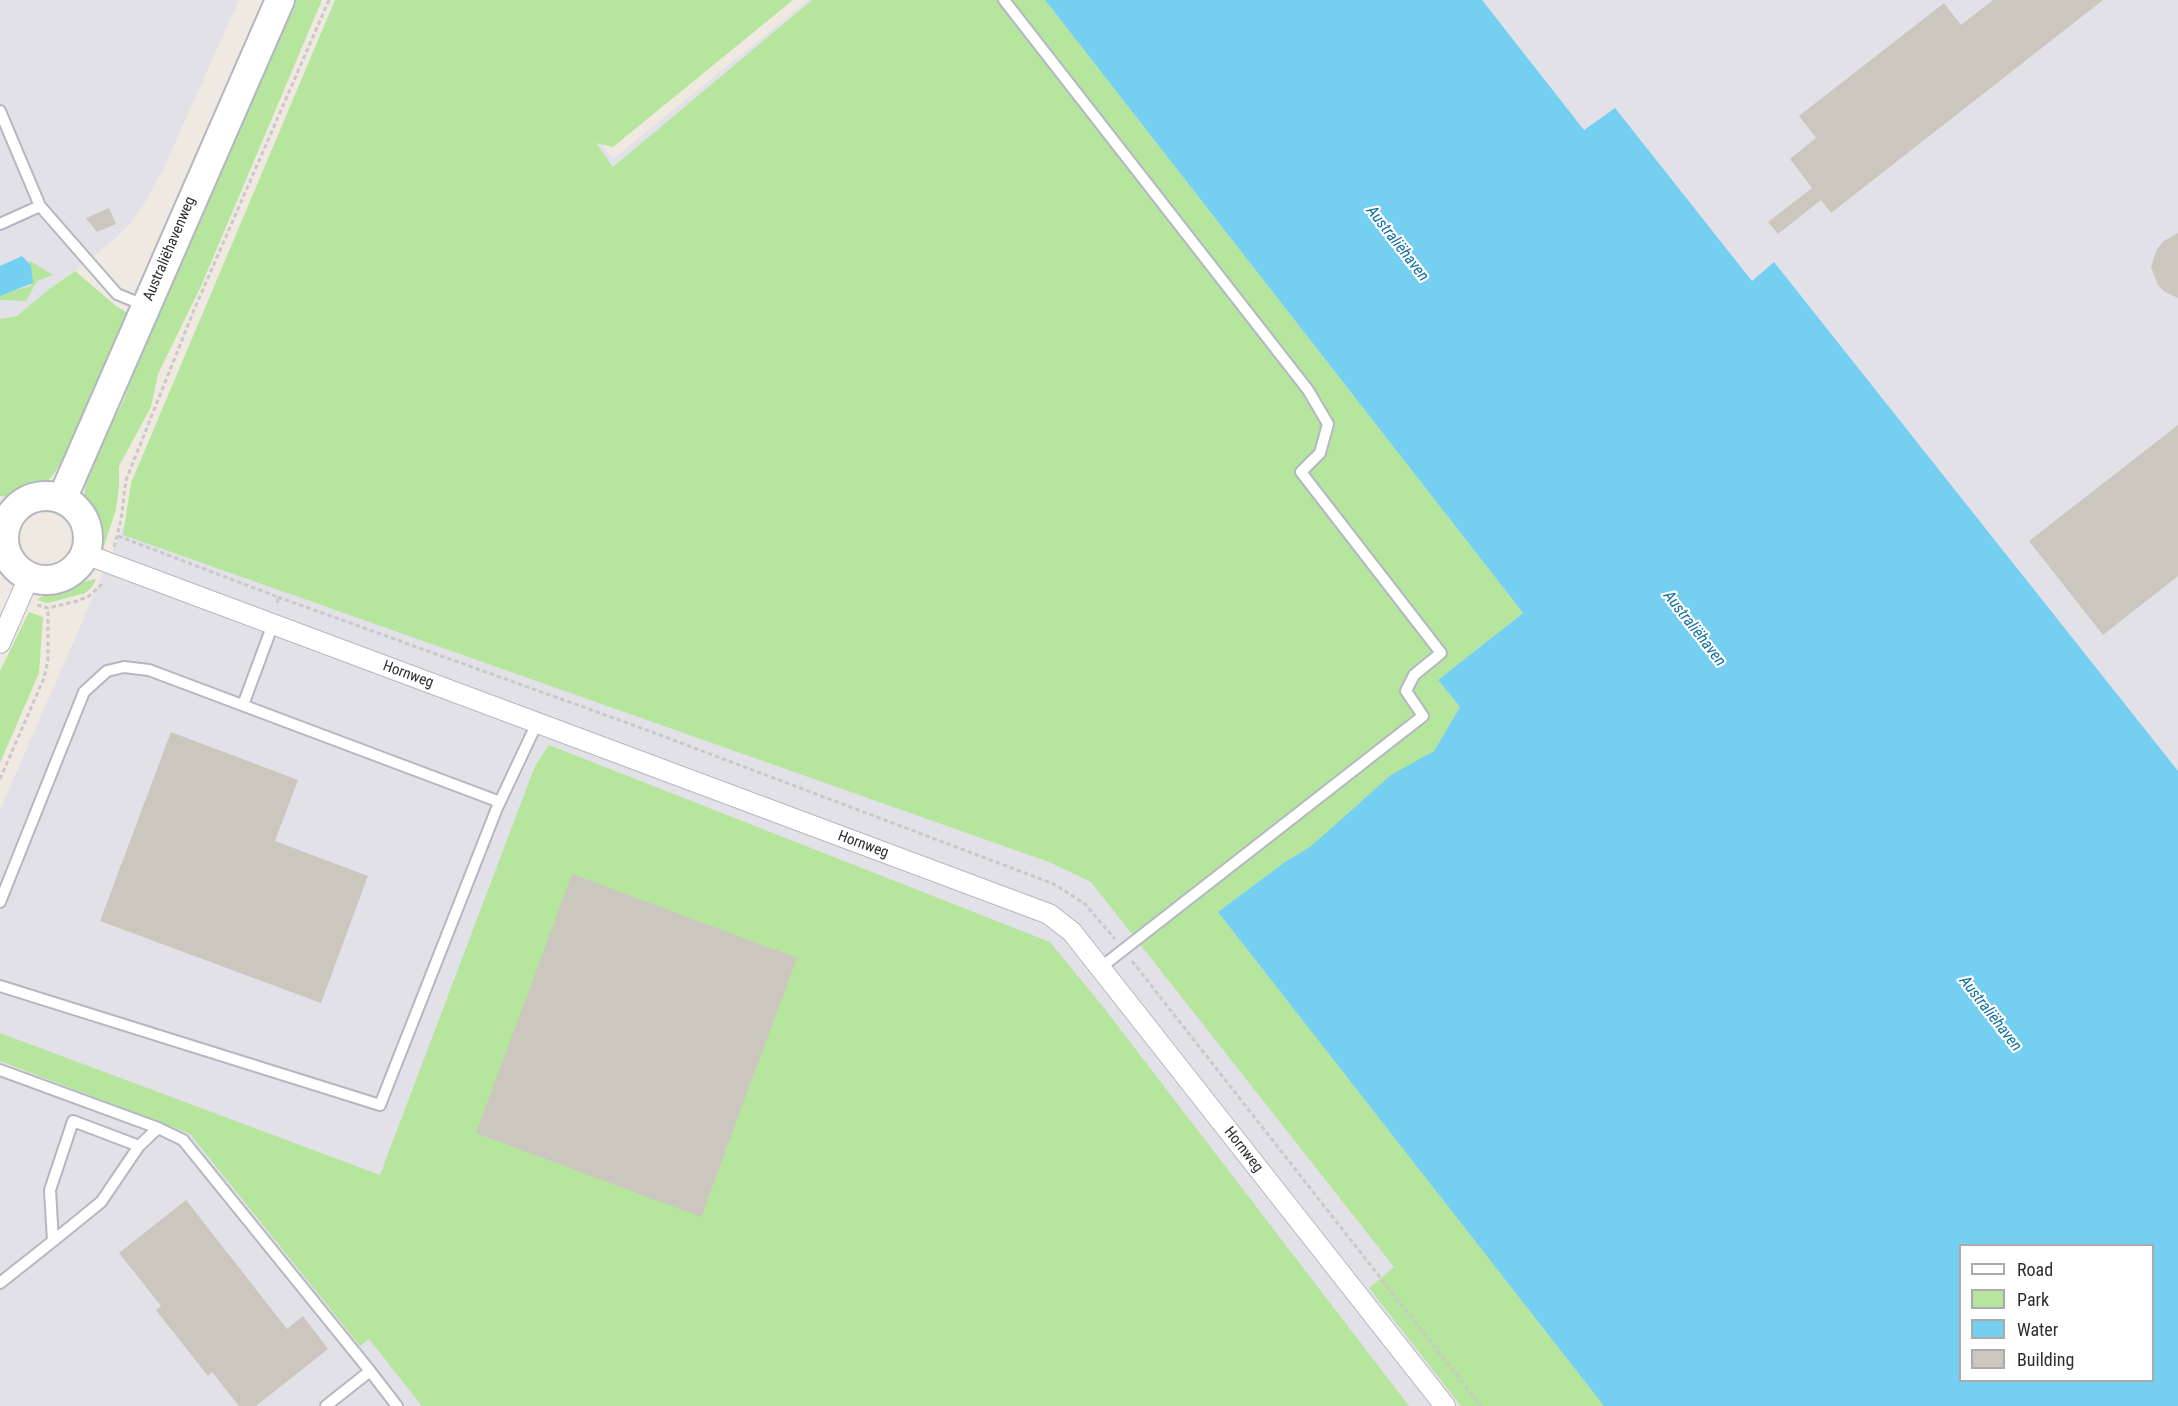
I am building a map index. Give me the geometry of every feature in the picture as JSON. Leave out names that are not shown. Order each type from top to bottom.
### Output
[{"type":"street","name":"Australiëhavenweg","points":[[62,499],[280,0]]},
{"type":"street","points":[[49,496],[62,499],[77,511],[87,528],[88,541],[96,558],[55,580],[29,577],[18,570],[10,560],[5,548],[3,521],[18,507],[35,497],[49,496]]},
{"type":"street","name":"Hornweg","points":[[96,558],[1049,914],[1072,933],[1445,1406]]},
{"type":"street","points":[[0,643],[29,577]]},
{"type":"lane","points":[[1005,0],[1308,390],[1328,424],[1320,453],[1301,472],[1441,653],[1414,675],[1406,691],[1423,716],[1100,968]]},
{"type":"lane","points":[[0,111],[40,206],[117,294],[146,306]]},
{"type":"lane","points":[[0,224],[40,206]]},
{"type":"lane","points":[[243,705],[273,624]]},
{"type":"lane","points":[[0,902],[84,692],[107,671],[124,667],[149,670],[501,802]]},
{"type":"lane","points":[[0,986],[380,1105],[501,802],[537,723]]},
{"type":"lane","points":[[0,1070],[158,1128],[183,1140],[397,1406]]},
{"type":"lane","points":[[53,1241],[50,1191],[73,1121],[139,1146]]},
{"type":"lane","points":[[0,1283],[101,1202],[139,1146],[158,1128]]},
{"type":"lane","points":[[326,1406],[370,1371]]},
{"type":"path","points":[[0,779],[44,678],[48,660],[48,608],[89,596],[101,585],[96,558],[118,536],[126,480],[194,310],[329,0]]},
{"type":"path","points":[[118,536],[278,597],[644,729],[1054,884],[1085,904],[1123,949],[1481,1406]]},
{"type":"path","points":[[273,624],[278,597]]},
{"type":"shaded area","points":[[0,0],[239,0],[166,163],[148,198],[131,223],[115,239],[17,316],[0,319]]},
{"type":"shaded area","points":[[808,0],[1045,0],[1605,1406],[0,1406],[0,810],[253,230],[502,18],[613,159]]},
{"type":"shaded area","points":[[1444,0],[2178,0],[2178,949]]},
{"type":"green space","points":[[292,0],[322,0],[201,286],[158,374],[151,407],[119,466],[116,509],[103,549],[86,508],[84,494],[89,467],[122,404],[162,295]]},
{"type":"green space","points":[[335,0],[793,0],[613,147],[596,143],[613,167],[812,0],[1045,0],[1523,613],[1438,680],[1460,707],[1434,751],[1363,800],[1310,847],[1285,862],[1218,912],[1604,1406],[1461,1406],[1369,1288],[1394,1267],[1091,882],[1049,862],[123,535],[131,483]]},
{"type":"green space","points":[[29,260],[53,275],[37,281],[26,301],[0,300],[0,294],[31,286]]},
{"type":"green space","points":[[75,271],[116,306],[129,314],[77,439],[51,478],[40,486],[28,488],[12,497],[0,496],[0,319],[17,316]]},
{"type":"green space","points":[[96,579],[85,593],[48,603],[37,600],[46,593]]},
{"type":"green space","points":[[29,612],[43,617],[39,673],[0,763],[0,671]]},
{"type":"green space","points":[[549,745],[1050,942],[1104,1008],[1409,1406],[422,1406],[369,1339],[360,1346],[190,1134],[0,1061],[0,1033],[380,1175],[535,766]]},
{"type":"water","name":"Australiëhaven","points":[[1045,0],[1482,0],[1584,130],[1615,108],[1752,281],[1774,262],[2178,771],[2178,1406],[1604,1406],[1218,912],[1285,862],[1310,847],[1391,775],[1434,751],[1460,707],[1438,680],[1523,613]]},
{"type":"water","points":[[22,256],[31,265],[33,283],[0,296],[0,266]]},
{"type":"building","points":[[1993,0],[2103,0],[1831,213],[1821,200],[1778,234],[1768,222],[1812,188],[1790,159],[1816,138],[1799,116],[1944,3],[1961,25]]},
{"type":"building","points":[[109,208],[116,224],[97,232],[86,218]]},
{"type":"building","points":[[2178,233],[2178,298],[2165,292],[2158,285],[2151,267],[2157,249],[2164,241]]},
{"type":"building","points":[[2178,425],[2178,576],[2103,635],[2029,541]]},
{"type":"building","points":[[171,732],[298,780],[275,841],[368,876],[321,1003],[100,921]]},
{"type":"building","points":[[572,874],[797,958],[701,1217],[476,1133]]},
{"type":"building","points":[[186,1200],[287,1329],[303,1316],[328,1349],[256,1406],[239,1406],[212,1372],[208,1376],[156,1310],[161,1306],[119,1253]]}]
